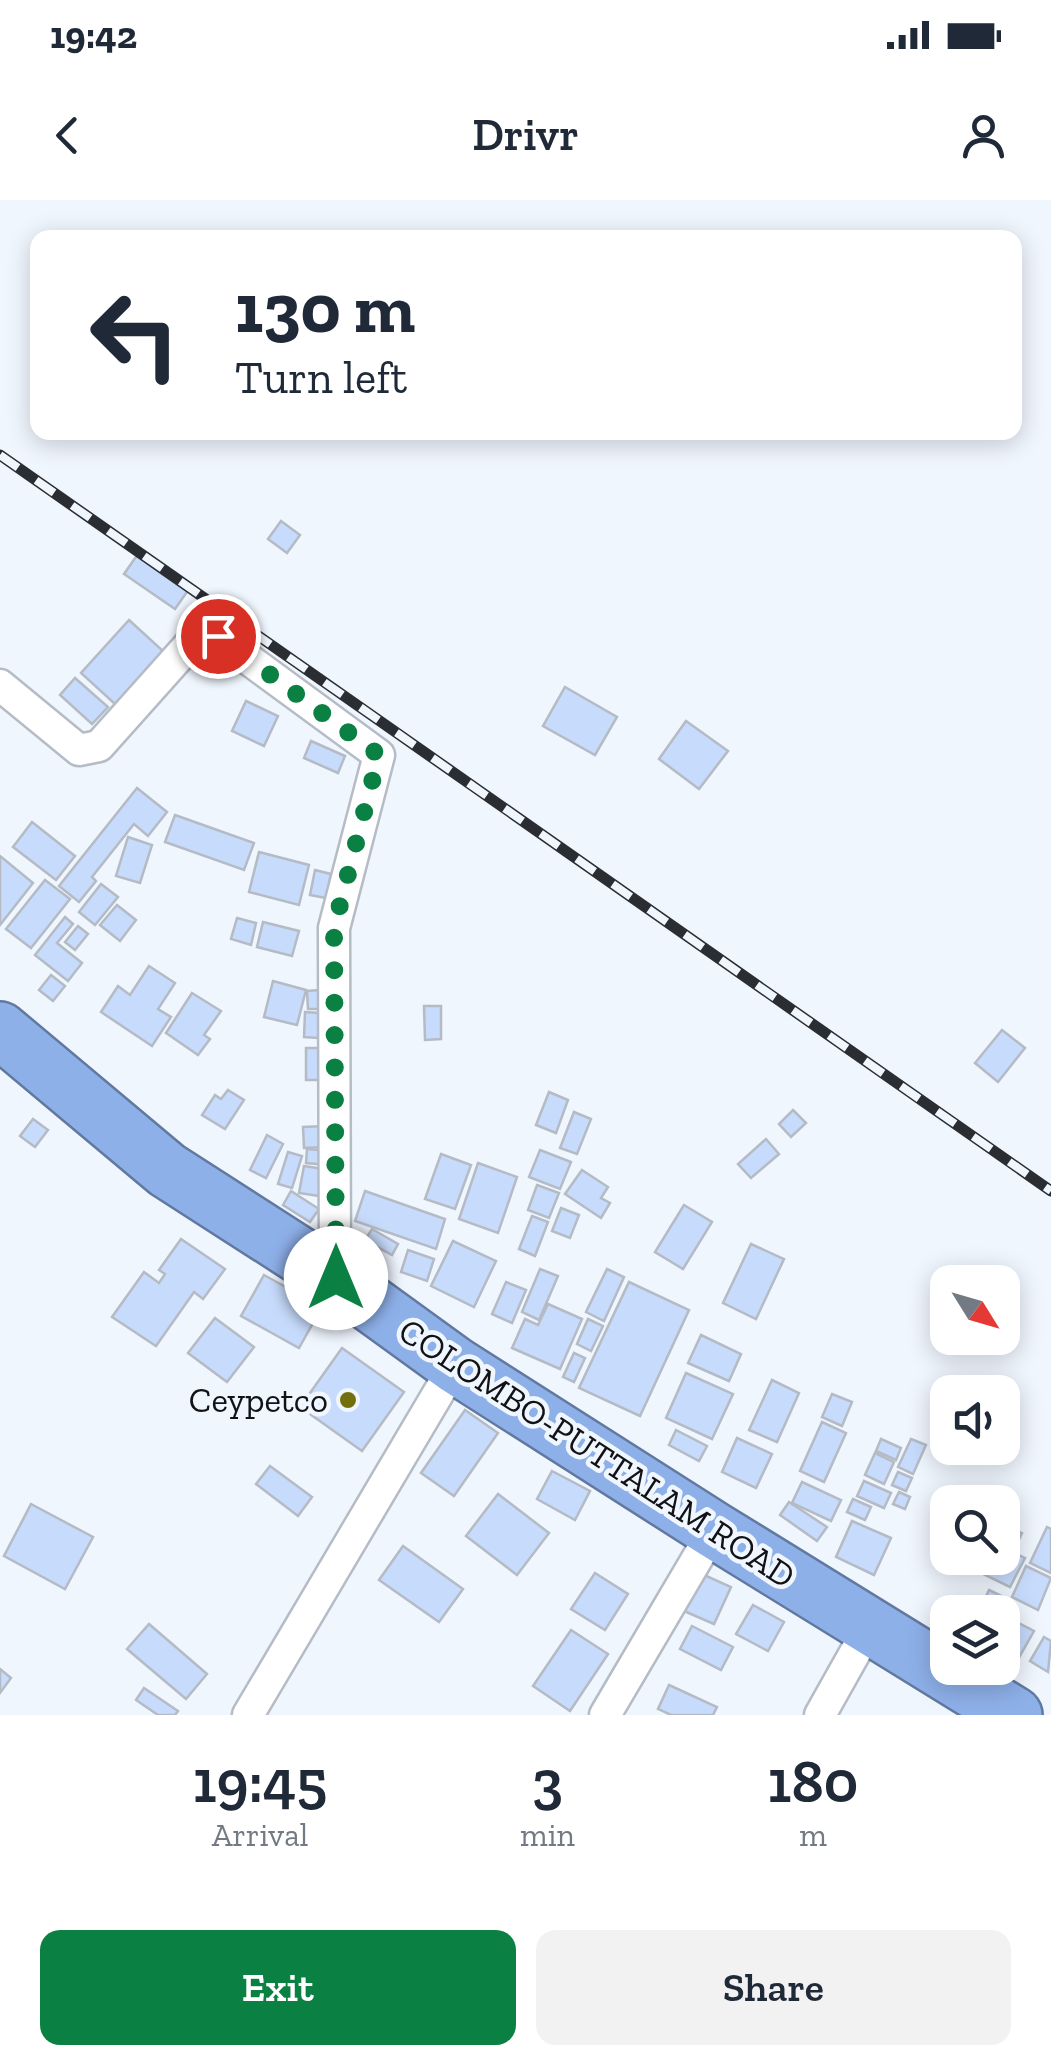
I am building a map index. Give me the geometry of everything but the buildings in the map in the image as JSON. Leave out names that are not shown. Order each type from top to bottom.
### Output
[{"type":"highway","name":"COLOMBO-PUTTALAM ROAD","points":[[0,1030],[167,1170],[336,1278],[456,1365],[1014,1715]]},
{"type":"street","points":[[0,684],[79,750],[99,746],[191,643],[218,636],[379,755],[334,928],[336,1278]]},
{"type":"street","points":[[248,1715],[456,1365]]},
{"type":"street","points":[[605,1715],[714,1530]]},
{"type":"street","points":[[820,1715],[870,1626]]},
{"type":"railway","points":[[0,455],[1051,1191]]},
{"type":"place","name":"Ceypetco","points":[[348,1400]]},
{"type":"route","points":[[218,636],[379,755],[334,928],[336,1278]]}]
